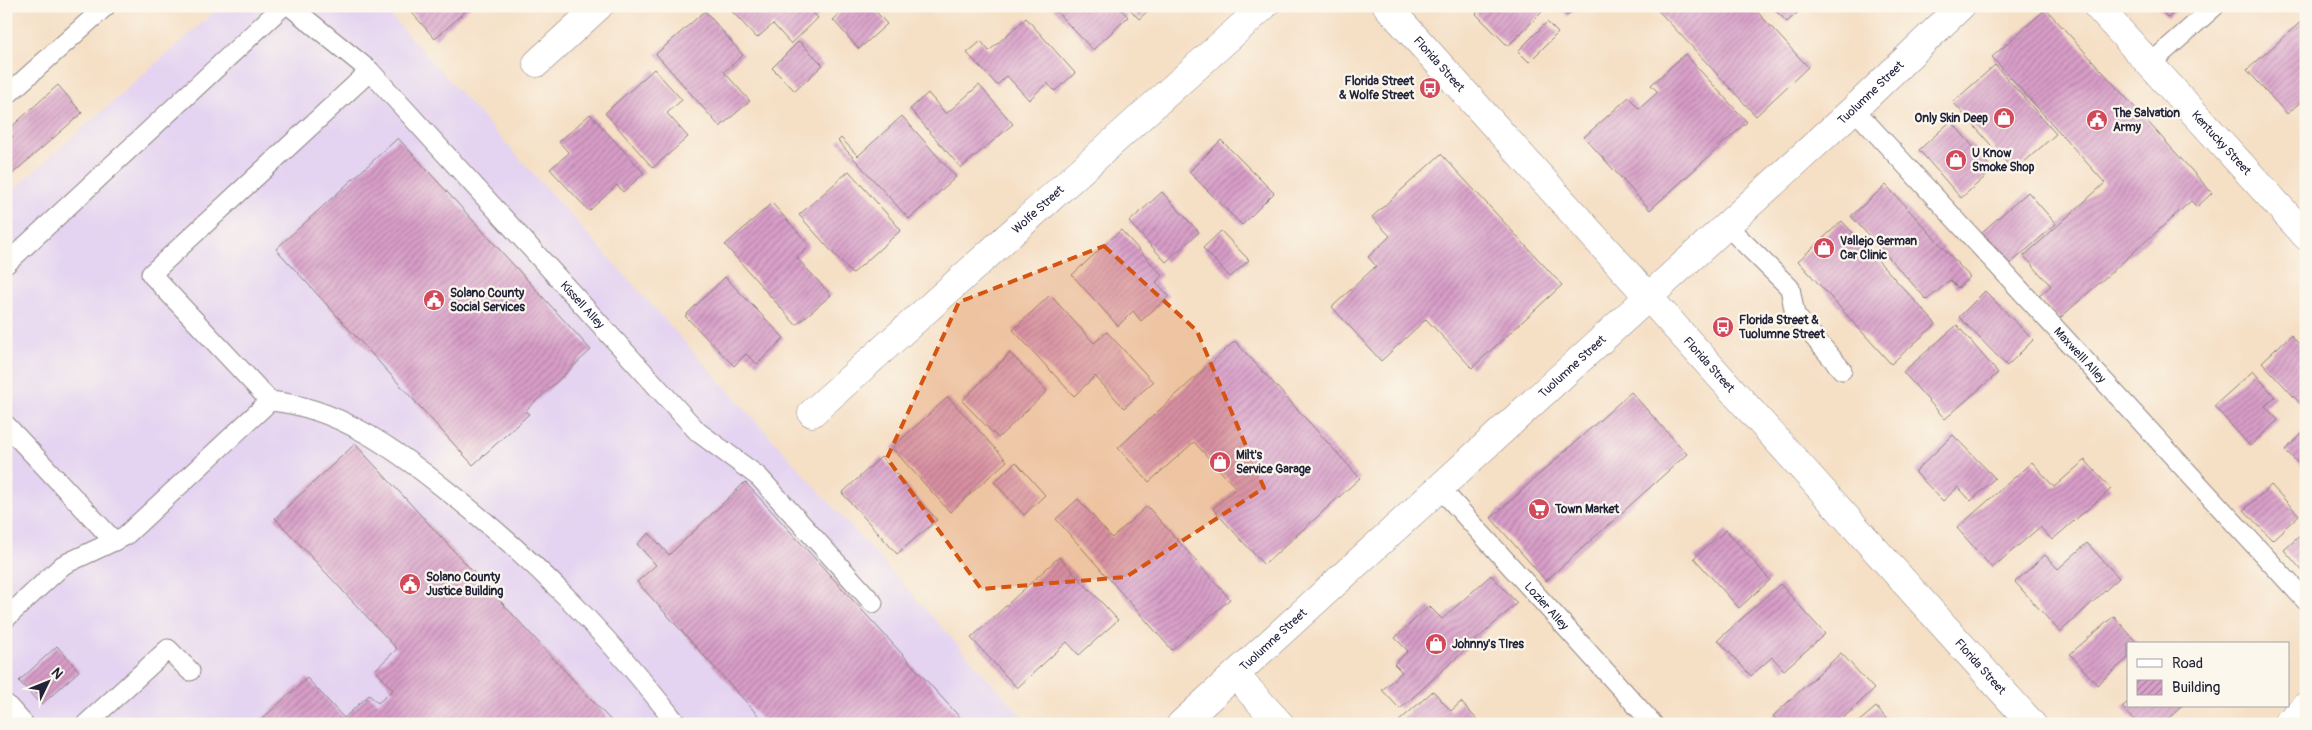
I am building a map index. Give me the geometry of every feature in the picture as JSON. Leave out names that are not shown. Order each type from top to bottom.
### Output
[{"type":"street","points":[[537,63],[599,6]]},
{"type":"street","name":"Wolfe Street","points":[[812,413],[1264,6]]},
{"type":"street","name":"Florida Street","points":[[1387,6],[2032,724]]},
{"type":"street","name":"Tuolumne Street","points":[[1181,724],[1854,109],[1961,6]]},
{"type":"street","name":"Kentucky Street","points":[[2098,6],[2306,236]]},
{"type":"street","points":[[1235,675],[1280,724]]},
{"type":"street","points":[[2287,724],[2306,706]]},
{"type":"lane","points":[[6,96],[106,6]]},
{"type":"lane","points":[[6,264],[283,6]]},
{"type":"lane","name":"Kissell Alley","points":[[290,6],[370,70],[698,432],[759,477],[873,603]]},
{"type":"lane","points":[[2150,64],[2214,6]]},
{"type":"lane","points":[[370,70],[151,274],[270,401],[295,403],[322,412],[361,431],[429,476],[530,558],[592,621],[635,670],[677,724]]},
{"type":"lane","name":"Maxwelll Alley","points":[[1854,109],[2306,601]]},
{"type":"lane","points":[[1726,225],[1790,288],[1795,315],[1842,370]]},
{"type":"lane","points":[[6,618],[63,565],[125,536],[270,401]]},
{"type":"lane","points":[[6,425],[114,541]]},
{"type":"lane","name":"Lozier Alley","points":[[1440,488],[1653,724]]},
{"type":"lane","points":[[86,724],[168,649],[190,671]]},
{"type":"lane","points":[[6,704],[24,724]]},
{"type":"highlighted area","points":[[1104,246],[1197,331],[1264,488],[1126,577],[981,589],[887,458],[959,302]]},
{"type":"shaded area","points":[[221,6],[382,6],[1029,724],[6,724],[6,196]]},
{"type":"building","points":[[406,6],[471,6],[435,39]]},
{"type":"building","points":[[727,6],[807,6],[818,18],[791,44],[773,24],[757,38]]},
{"type":"building","points":[[848,6],[871,6],[887,24],[859,49],[833,20]]},
{"type":"building","points":[[1051,6],[1118,6],[1128,17],[1093,50]]},
{"type":"building","points":[[1127,6],[1153,6],[1139,19]]},
{"type":"building","points":[[1483,6],[1539,6],[1543,11],[1508,46],[1476,14]]},
{"type":"building","points":[[1559,6],[1578,6],[1567,16]]},
{"type":"building","points":[[1654,6],[1752,6],[1808,67],[1756,116]]},
{"type":"building","points":[[1771,6],[1805,6],[1787,22]]},
{"type":"building","points":[[2157,6],[2182,6],[2168,18]]},
{"type":"building","name":"The Salvation Army","points":[[2046,9],[2212,193],[2197,207],[2191,201],[2059,319],[2039,296],[2051,286],[2024,256],[2105,183],[1992,57]]},
{"type":"building","points":[[705,11],[743,55],[724,72],[750,101],[720,127],[656,54]]},
{"type":"building","points":[[2306,17],[2306,97],[2287,114],[2247,70]]},
{"type":"building","points":[[1026,18],[1075,73],[1055,91],[1047,83],[1029,100],[1007,76],[997,85],[967,53],[981,41],[989,51]]},
{"type":"building","points":[[1547,22],[1558,33],[1529,62],[1518,51]]},
{"type":"building","points":[[799,41],[823,65],[795,91],[772,68]]},
{"type":"building","points":[[1685,54],[1747,122],[1650,210],[1584,137],[1629,97],[1639,109],[1658,92],[1651,85]]},
{"type":"building","name":"Only Skin Deep","points":[[1995,65],[2056,134],[2014,171],[1953,102]]},
{"type":"building","points":[[654,69],[682,100],[667,113],[688,137],[653,168],[605,113]]},
{"type":"building","points":[[58,85],[82,113],[12,174],[6,168],[6,143],[13,137],[8,130]]},
{"type":"building","points":[[979,85],[1013,124],[961,168],[910,109],[928,93],[946,114]]},
{"type":"building","points":[[590,114],[644,173],[623,192],[617,185],[589,211],[550,169],[569,153],[559,142]]},
{"type":"building","points":[[902,116],[956,177],[909,219],[838,141],[841,138],[858,156]]},
{"type":"building","name":"U Know Smoke Shop","points":[[1951,121],[1993,170],[1961,198],[1919,150]]},
{"type":"building","name":"Solano County Social Services","points":[[398,138],[591,350],[525,411],[529,414],[473,465],[276,249]]},
{"type":"building","points":[[1221,140],[1274,193],[1242,225],[1189,172]]},
{"type":"building","points":[[1441,154],[1562,285],[1472,368],[1426,319],[1381,361],[1332,307],[1376,266],[1368,257],[1390,236],[1372,217]]},
{"type":"building","points":[[849,171],[901,230],[852,274],[799,215]]},
{"type":"building","points":[[1886,185],[1970,277],[1958,288],[1950,280],[1927,300],[1851,216]]},
{"type":"building","points":[[1162,192],[1199,232],[1166,262],[1129,222]]},
{"type":"building","points":[[2028,192],[2056,224],[2010,264],[1982,232]]},
{"type":"building","points":[[772,203],[810,246],[797,258],[831,295],[796,325],[725,245]]},
{"type":"building","points":[[1842,221],[1936,324],[1891,364],[1798,261]]},
{"type":"building","points":[[1121,230],[1162,275],[1156,282],[1169,296],[1141,321],[1133,311],[1118,326],[1072,275]]},
{"type":"building","points":[[1221,231],[1249,260],[1230,277],[1203,248]]},
{"type":"building","points":[[725,277],[784,338],[757,364],[746,354],[734,366],[685,316]]},
{"type":"building","points":[[1985,291],[2033,340],[2007,366],[1959,317]]},
{"type":"building","points":[[1050,295],[1094,343],[1107,332],[1153,382],[1124,408],[1095,376],[1074,396],[1013,330]]},
{"type":"building","points":[[1957,325],[1998,373],[1945,419],[1903,372]]},
{"type":"building","points":[[2291,335],[2306,352],[2306,410],[2262,362]]},
{"type":"building","points":[[1235,341],[1360,478],[1264,565],[1213,509],[1236,488],[1194,442],[1149,482],[1118,448]]},
{"type":"building","points":[[1010,353],[1047,391],[998,438],[962,401]]},
{"type":"building","points":[[2253,371],[2275,397],[2265,406],[2278,420],[2250,446],[2214,406]]},
{"type":"building","points":[[1631,392],[1687,454],[1546,581],[1491,518]]},
{"type":"building","points":[[948,397],[1007,461],[950,512],[892,448]]},
{"type":"building","points":[[2306,430],[2306,471],[2285,450]]},
{"type":"building","points":[[1953,435],[1995,478],[1971,501],[1958,487],[1943,501],[1915,472]]},
{"type":"building","name":"Solano County Justice Building","points":[[355,444],[614,724],[265,724],[261,720],[307,678],[344,718],[369,695],[378,703],[393,690],[375,670],[397,649],[275,518]]},
{"type":"building","points":[[881,457],[937,520],[897,554],[842,493]]},
{"type":"building","points":[[2085,460],[2111,489],[2052,540],[2040,527],[1992,568],[1957,528],[2032,462],[2054,487]]},
{"type":"building","points":[[1016,462],[1045,495],[1024,515],[994,482]]},
{"type":"building","points":[[745,482],[966,724],[766,724],[637,582],[656,565],[637,544],[649,533],[669,555]]},
{"type":"building","points":[[2271,485],[2299,515],[2272,540],[2244,510]]},
{"type":"building","points":[[1078,499],[1112,538],[1147,506],[1230,599],[1172,650],[1056,519]]},
{"type":"building","points":[[1726,530],[1770,580],[1739,608],[1694,558]]},
{"type":"building","points":[[2306,530],[2306,575],[2284,550]]},
{"type":"building","points":[[2087,543],[2119,578],[2060,632],[2015,582],[2045,555],[2058,569]]},
{"type":"building","points":[[1059,557],[1118,620],[1079,655],[1067,642],[1017,688],[971,638]]},
{"type":"building","name":"Johnny's TIres","points":[[1491,575],[1517,603],[1400,709],[1382,690],[1402,672],[1394,664],[1408,651],[1395,638],[1429,606],[1442,619]]},
{"type":"building","points":[[1780,584],[1825,634],[1784,670],[1772,657],[1751,676],[1718,640]]},
{"type":"building","points":[[2114,616],[2136,642],[2127,642],[2127,659],[2097,685],[2070,654]]},
{"type":"building","points":[[57,646],[79,671],[41,705],[19,681]]},
{"type":"building","points":[[1841,653],[1874,689],[1837,724],[1780,724],[1773,716]]},
{"type":"building","points":[[1433,691],[1451,711],[1461,702],[1481,724],[1400,724],[1398,722]]},
{"type":"building","points":[[2127,703],[2127,708],[2180,708],[2163,724],[2138,724],[2122,707]]},
{"type":"building","points":[[1876,707],[1891,724],[1856,724]]},
{"type":"place","name":"Florida Street & Wolfe Street","points":[[1430,88]]},
{"type":"place","name":"Only Skin Deep","points":[[2004,118]]},
{"type":"place","name":"The Salvation Army","points":[[2097,120]]},
{"type":"place","name":"U Know Smoke Shop","points":[[1956,160]]},
{"type":"place","name":"Vallejo German Car Clinic","points":[[1824,248]]},
{"type":"place","name":"Solano County Social Services","points":[[434,300]]},
{"type":"place","name":"Florida Street & Tuolumne Street","points":[[1723,327]]},
{"type":"place","name":"Milt's Service Garage","points":[[1220,462]]},
{"type":"place","name":"Town Market","points":[[1539,509]]},
{"type":"place","name":"Solano County Justice Building","points":[[410,584]]},
{"type":"place","name":"Johnny's TIres","points":[[1436,644]]}]
